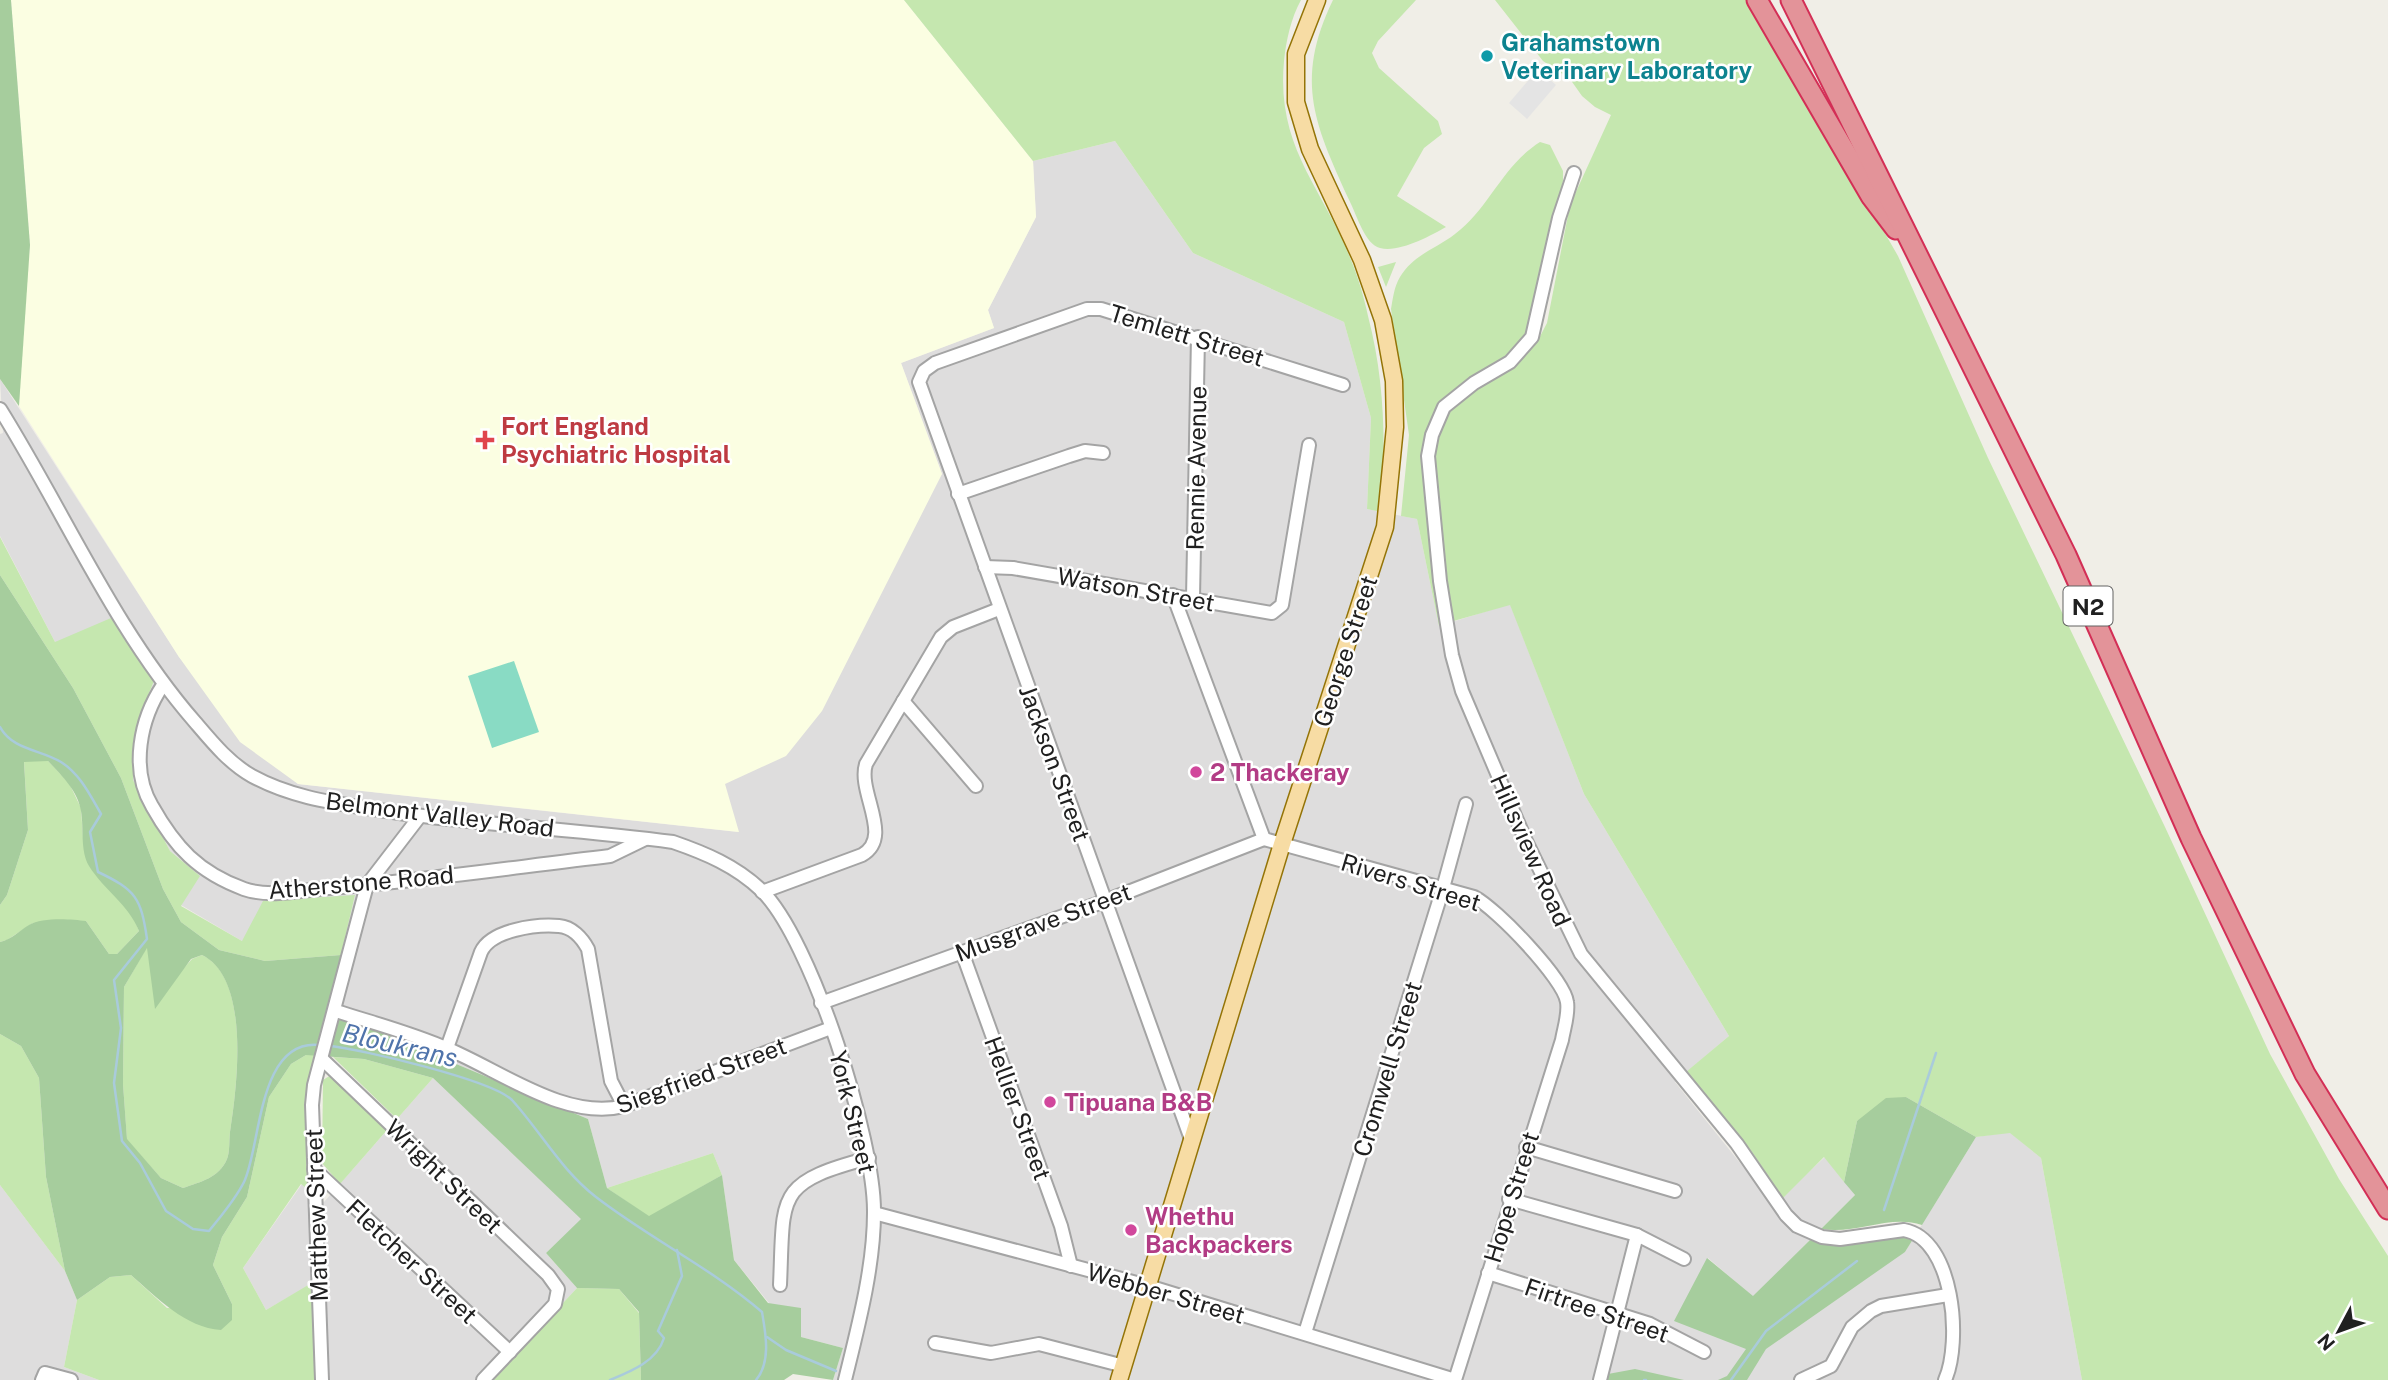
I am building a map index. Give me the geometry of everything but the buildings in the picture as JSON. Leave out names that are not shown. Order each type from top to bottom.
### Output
[{"type":"highway","points":[[1757,0],[1871,196],[1922,263]]},
{"type":"highway","name":"N2","points":[[1791,0],[2066,555],[2191,838],[2305,1074],[2388,1209]]},
{"type":"highway","points":[[1802,0],[1861,140]]},
{"type":"main road","name":"George Street","points":[[1121,1373],[1193,1144],[1282,844],[1385,527],[1395,427],[1394,381],[1383,320],[1362,260],[1310,149],[1296,102],[1296,54],[1317,0]]},
{"type":"street","name":"Hillsview Road","points":[[1574,173],[1559,218],[1532,337],[1510,362],[1474,383],[1444,407],[1432,435],[1428,456],[1440,581],[1452,655],[1462,691],[1525,839],[1580,954],[1737,1144],[1786,1215],[1797,1226],[1822,1237],[1840,1239],[1890,1230],[1914,1231],[1937,1255],[1956,1327],[1953,1353],[1945,1380]]},
{"type":"street","name":"Temlett Street","points":[[919,382],[924,371],[935,363],[1087,309],[1114,311],[1343,385]]},
{"type":"street","name":"Rennie Avenue","points":[[1193,598],[1198,337]]},
{"type":"street","name":"Jackson Street","points":[[919,382],[1193,1144]]},
{"type":"street","name":"Belmont Valley Road","points":[[0,409],[37,467],[126,628],[163,685],[220,750],[253,776],[305,798],[420,816],[673,842],[701,851],[738,871]]},
{"type":"street","name":"Watson Street","points":[[985,567],[1013,568],[1173,594],[1263,613],[1278,611],[1282,605],[1309,445]]},
{"type":"street","points":[[958,494],[1085,451],[1103,453]]},
{"type":"street","points":[[1173,594],[1264,839]]},
{"type":"street","points":[[762,892],[862,855],[872,848],[876,840],[876,830],[863,772],[941,637],[953,627],[999,609]]},
{"type":"street","name":"Atherstone Road","points":[[163,685],[148,712],[140,770],[142,785],[150,803],[181,852],[214,874],[244,889],[262,892],[367,885],[610,856],[645,839]]},
{"type":"street","points":[[903,701],[976,786]]},
{"type":"street","name":"Cromwell Street","points":[[1305,1332],[1443,888],[1466,804]]},
{"type":"street","name":"Matthew Street","points":[[322,1380],[312,1104],[367,885],[420,816]]},
{"type":"street","name":"Rivers Street","points":[[1264,839],[1475,897],[1490,905],[1564,991],[1567,1014]]},
{"type":"street","name":"Musgrave Street","points":[[821,1003],[1105,901],[1264,839]]},
{"type":"street","name":"York Street","points":[[738,871],[762,892],[783,918],[831,1028],[869,1158],[874,1213],[862,1315],[845,1380]]},
{"type":"street","points":[[447,1048],[481,952],[489,939],[499,933],[560,926],[583,938],[588,949],[611,1082],[624,1106]]},
{"type":"street","name":"Hellier Street","points":[[961,952],[1061,1226],[1070,1266]]},
{"type":"street","name":"Siegfried Street","points":[[336,1011],[447,1048],[568,1105],[592,1110],[624,1106],[831,1028]]},
{"type":"street","name":"Hope Street","points":[[1455,1380],[1567,1014]]},
{"type":"street","name":"Wright Street","points":[[325,1051],[548,1275],[558,1289],[557,1297],[510,1352]]},
{"type":"street","points":[[1527,1147],[1675,1191]]},
{"type":"street","points":[[780,1285],[783,1213],[787,1201],[802,1182],[831,1168],[869,1158]]},
{"type":"street","name":"Fletcher Street","points":[[314,1169],[510,1352]]},
{"type":"street","points":[[1509,1199],[1637,1235],[1684,1259]]},
{"type":"street","name":"Webber Street","points":[[874,1213],[1148,1286],[1455,1380]]},
{"type":"street","points":[[1600,1380],[1637,1235]]},
{"type":"street","name":"Firtree Street","points":[[1488,1273],[1650,1324],[1704,1352]]},
{"type":"street","points":[[1801,1380],[1831,1366],[1852,1327],[1871,1311],[1881,1306],[1948,1295]]},
{"type":"street","points":[[935,1343],[991,1353],[1039,1344],[1121,1373]]},
{"type":"street","points":[[483,1380],[510,1352]]},
{"type":"street","points":[[43,1376],[71,1380]]},
{"type":"shaded area","name":"Fort England Psychiatric Hospital","points":[[11,0],[904,0],[1033,161],[1036,217],[988,310],[994,328],[901,363],[942,474],[822,711],[786,756],[725,784],[739,832],[298,784],[240,742],[179,657],[19,406],[21,336],[30,245]]},
{"type":"shaded area","points":[[1538,69],[1556,85],[1527,119],[1509,103]]},
{"type":"shaded area","points":[[1115,141],[1193,253],[1344,322],[1371,418],[1367,509],[1417,519],[1439,626],[1510,604],[1584,794],[1729,1036],[1675,1082],[1773,1204],[1825,1157],[1855,1195],[1753,1297],[1708,1258],[1675,1321],[1905,1252],[1976,1137],[2010,1132],[2041,1158],[2082,1380],[833,1380],[843,1348],[801,1337],[734,1260],[722,1175],[713,1153],[607,1188],[588,1119],[327,1010],[355,895],[242,941],[181,905],[199,876],[170,851],[133,781],[142,710],[154,681],[55,642],[0,536],[0,434],[3,433],[0,379],[179,657],[298,784],[738,832],[724,784],[942,474],[901,363],[994,328],[988,310],[1036,217],[1033,161]]},
{"type":"shaded area","points":[[433,1078],[582,1219],[546,1253],[577,1288],[491,1380],[329,1380],[325,1276],[266,1310],[243,1268],[302,1184],[324,1202]]},
{"type":"shaded area","points":[[0,1185],[65,1271],[77,1300],[64,1367],[99,1380],[0,1380]]},
{"type":"green space","points":[[0,0],[11,0],[30,245],[19,406],[0,379]]},
{"type":"green space","points":[[904,0],[1301,0],[1292,22],[1284,61],[1283,91],[1287,118],[1294,143],[1351,260],[1374,340],[1383,413],[1381,512],[1367,509],[1371,418],[1344,322],[1193,253],[1115,141],[1033,161]]},
{"type":"green space","points":[[1333,0],[1416,0],[1378,41],[1372,53],[1379,68],[1438,121],[1442,134],[1424,148],[1397,196],[1446,227],[1405,246],[1380,248],[1370,241],[1359,222],[1319,127],[1312,80],[1314,56]]},
{"type":"green space","points":[[1495,0],[1751,0],[1898,256],[1988,458],[2165,827],[2270,1054],[2339,1179],[2388,1256],[2388,1380],[2082,1380],[2041,1158],[2010,1133],[1976,1137],[1906,1097],[1857,1121],[1844,1182],[1824,1157],[1783,1198],[1752,1152],[1686,1072],[1729,1036],[1584,794],[1510,605],[1450,622],[1434,466],[1439,433],[1447,414],[1457,402],[1505,372],[1536,344],[1547,323],[1570,205],[1611,115],[1595,107],[1582,96],[1570,79],[1543,61]]},
{"type":"green space","points":[[1540,142],[1550,145],[1563,171],[1563,181],[1530,327],[1520,346],[1447,395],[1427,436],[1443,625],[1439,626],[1417,519],[1401,516],[1409,435],[1391,309],[1393,297],[1398,281],[1406,269],[1467,224],[1515,163]]},
{"type":"green space","points":[[1396,262],[1386,287],[1378,267]]},
{"type":"green space","points":[[0,537],[55,642],[111,618],[154,681],[142,710],[133,780],[170,851],[200,876],[181,906],[242,941],[263,901],[355,895],[341,955],[265,961],[219,950],[181,922],[163,889],[121,778],[73,688],[0,575]]},
{"type":"green space","points":[[0,575],[73,688],[121,778],[163,889],[181,922],[219,950],[265,961],[341,955],[327,1010],[588,1119],[607,1188],[649,1216],[722,1175],[734,1260],[768,1303],[801,1308],[801,1337],[843,1348],[833,1380],[793,1374],[784,1380],[641,1380],[639,1312],[619,1289],[577,1288],[546,1253],[581,1219],[433,1078],[364,1059],[306,1055],[291,1064],[269,1097],[247,1197],[222,1237],[213,1265],[232,1304],[232,1320],[221,1330],[208,1328],[184,1318],[131,1275],[110,1277],[77,1300],[65,1271],[46,1177],[39,1078],[21,1046],[0,1034],[0,942],[35,922],[80,920],[86,921],[109,954],[117,954],[139,931],[123,905],[89,866],[84,853],[82,818],[77,797],[48,761],[24,762],[28,830],[7,895],[0,905]],"holes":[[[147,948],[155,1009],[191,959],[202,955],[218,968],[228,986],[234,1010],[237,1063],[228,1156],[224,1165],[214,1175],[183,1188],[161,1178],[127,1139],[123,1084],[124,987]]]},
{"type":"green space","points":[[514,661],[539,732],[492,748],[468,676]]},
{"type":"green space","points":[[24,761],[48,761],[69,783],[81,808],[83,838],[134,918],[139,931],[117,954],[109,954],[86,921],[33,923],[0,942],[0,905],[7,895],[28,830]]},
{"type":"green space","points":[[147,947],[175,978],[192,959],[202,955],[218,967],[228,986],[234,1009],[237,1062],[228,1156],[224,1165],[214,1175],[183,1188],[161,1178],[127,1140],[123,1084],[124,987]]},
{"type":"green space","points":[[0,1034],[21,1046],[39,1078],[46,1177],[65,1271],[0,1185]]},
{"type":"green space","points":[[306,1055],[317,1055],[310,1191],[301,1184],[243,1268],[266,1310],[315,1281],[318,1380],[99,1380],[64,1367],[77,1300],[110,1277],[131,1275],[167,1308],[232,1304],[213,1265],[222,1237],[247,1197],[269,1097],[291,1064]]},
{"type":"green space","points":[[333,1057],[364,1059],[433,1078],[397,1119]]},
{"type":"green space","points":[[331,1075],[388,1129],[340,1184],[322,1163],[323,1080]]},
{"type":"green space","points":[[1906,1097],[1976,1137],[1922,1225],[1897,1222],[1847,1229],[1821,1229],[1855,1195],[1844,1182],[1857,1121],[1886,1098]]},
{"type":"green space","points":[[713,1153],[722,1175],[649,1217],[607,1188]]},
{"type":"green space","points":[[1915,1236],[1905,1252],[1766,1349],[1747,1380],[1718,1380],[1727,1376],[1746,1349],[1674,1321],[1707,1258],[1753,1296],[1810,1240],[1833,1245],[1881,1237]]},
{"type":"green space","points":[[577,1288],[619,1289],[639,1313],[641,1380],[491,1380]]},
{"type":"green space","points":[[1635,1369],[1684,1380],[1606,1380],[1608,1374]]},
{"type":"waterway","name":"Bloukrans","points":[[0,727],[5,735],[19,745],[61,762],[79,779],[101,814],[90,832],[98,872],[129,890],[139,905],[147,939],[114,980],[121,1028],[114,1083],[122,1141],[140,1163],[166,1211],[193,1229],[209,1231],[244,1182],[265,1098],[273,1077],[284,1059],[299,1048],[319,1045]]},
{"type":"waterway","name":"Bloukrans","points":[[329,1046],[396,1059],[454,1075],[500,1092],[512,1100],[562,1163],[596,1197],[722,1281],[762,1312],[766,1357],[756,1380]]},
{"type":"waterway","points":[[1884,1210],[1936,1053]]},
{"type":"waterway","points":[[610,1380],[643,1364],[661,1346],[664,1338],[658,1331],[682,1276],[677,1250]]},
{"type":"waterway","points":[[1731,1380],[1766,1331],[1857,1261]]},
{"type":"waterway","points":[[767,1337],[786,1350],[836,1371]]},
{"type":"place","name":"Grahamstown Veterinary Laboratory","points":[[1487,56]]},
{"type":"place","name":"Fort England Psychiatric Hospital","points":[[485,440]]},
{"type":"place","name":"2 Thackeray","points":[[1196,772]]},
{"type":"place","name":"Tipuana B&B","points":[[1050,1102]]},
{"type":"place","name":"Whethu Backpackers","points":[[1131,1230]]}]
